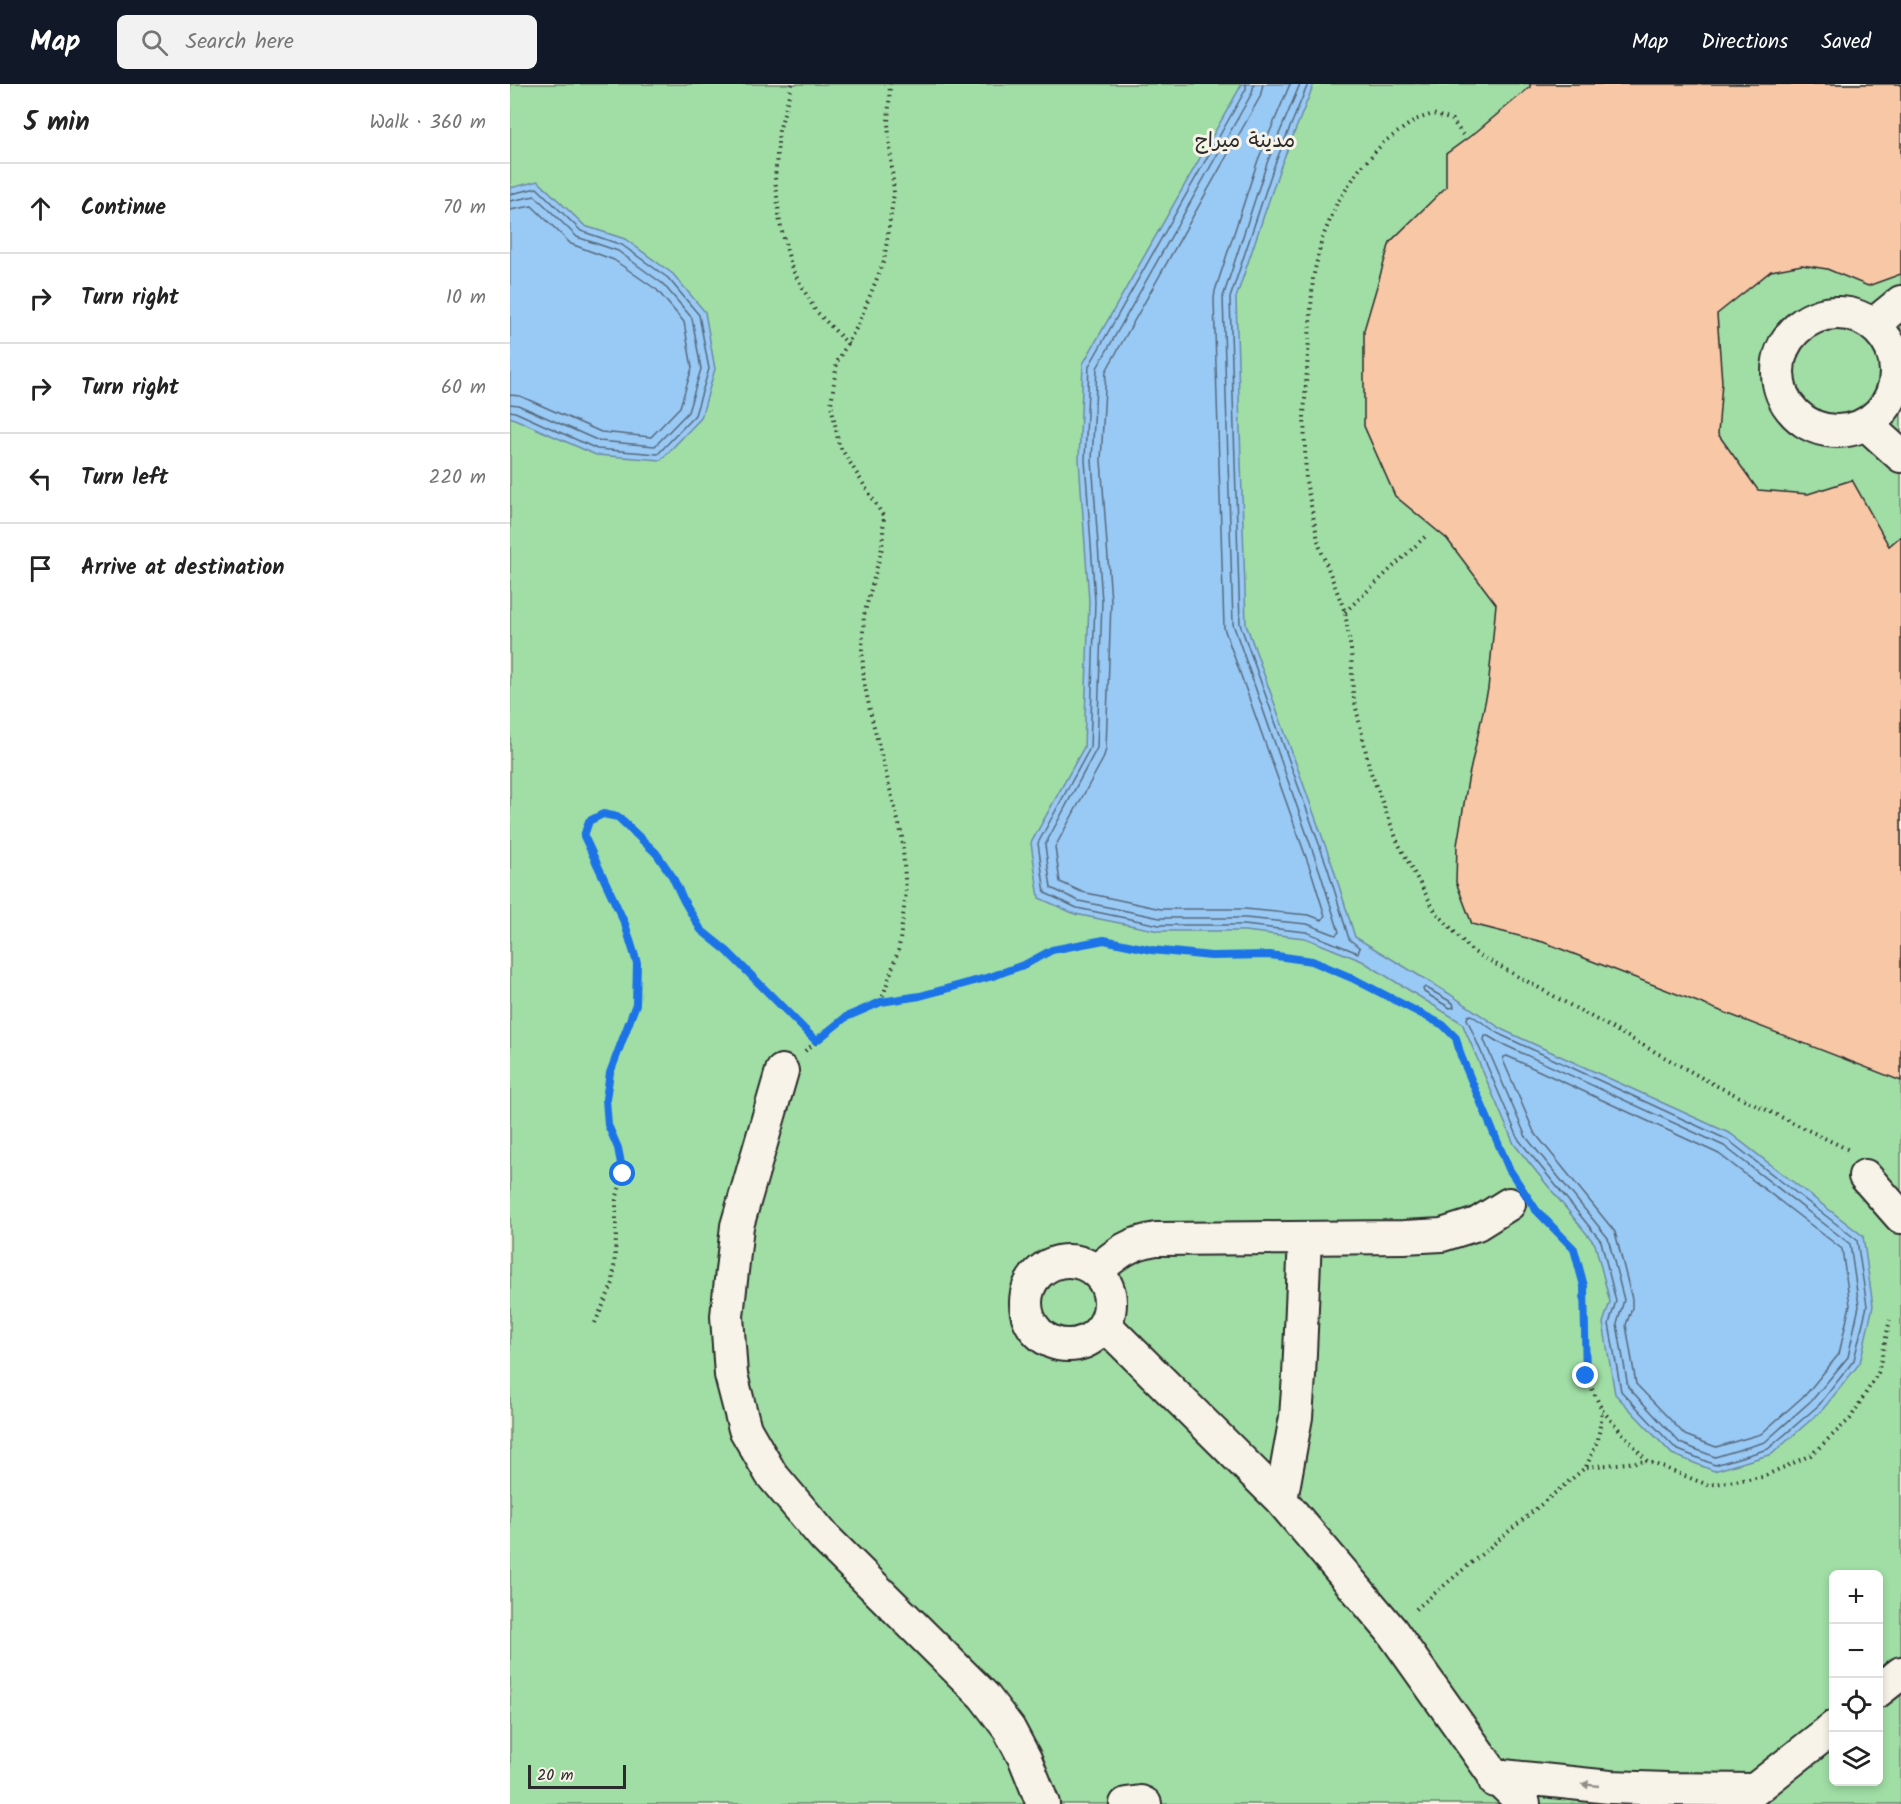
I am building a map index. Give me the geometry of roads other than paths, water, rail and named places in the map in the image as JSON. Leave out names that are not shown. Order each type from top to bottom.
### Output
[{"type":"street","points":[[1901,302],[1889,340],[1898,370],[1894,392],[1884,416],[1901,456]]},
{"type":"street","points":[[1884,416],[1839,432],[1811,426],[1789,408],[1778,382],[1780,353],[1795,329],[1819,314],[1848,312],[1889,340]]},
{"type":"street","points":[[782,1071],[737,1226],[727,1316],[731,1375],[745,1429],[771,1474],[825,1538],[984,1696],[1009,1729],[1043,1804]]},
{"type":"street","points":[[1858,1163],[1901,1217]]},
{"type":"street","points":[[1096,1271],[1123,1249],[1156,1239],[1442,1235],[1477,1224],[1520,1198]]},
{"type":"street","points":[[1281,1500],[1296,1417],[1305,1238]]},
{"type":"street","points":[[1068,1261],[1083,1263],[1096,1271],[1105,1283],[1110,1296],[1110,1311],[1105,1325],[1095,1336],[1082,1343],[1067,1346],[1053,1343],[1040,1335],[1031,1324],[1026,1310],[1026,1295],[1031,1281],[1041,1270],[1054,1263],[1068,1261]]},
{"type":"street","points":[[1105,1325],[1281,1500],[1391,1630],[1497,1790],[1524,1804]]},
{"type":"street","points":[[1883,1687],[1901,1673]]},
{"type":"street","points":[[1497,1790],[1610,1787],[1746,1797],[1829,1730]]},
{"type":"street","points":[[1126,1804],[1141,1802],[1145,1804]]},
{"type":"water","points":[[1242,84],[1314,84],[1280,168],[1236,298],[1246,624],[1333,867],[1355,937],[1448,993],[1503,1030],[1731,1134],[1863,1236],[1873,1306],[1860,1363],[1823,1409],[1772,1454],[1714,1471],[1672,1454],[1615,1394],[1603,1323],[1610,1302],[1595,1244],[1514,1144],[1462,1023],[1362,961],[1305,938],[1244,931],[1159,931],[1075,914],[1039,898],[1031,843],[1084,747],[1089,601],[1079,460],[1083,364]]},
{"type":"water","points":[[538,181],[585,226],[625,239],[673,274],[705,312],[715,369],[701,418],[661,460],[596,455],[510,417],[510,188]]},
{"type":"district","name":"مدينة ميراج","points":[[1245,141]]}]
